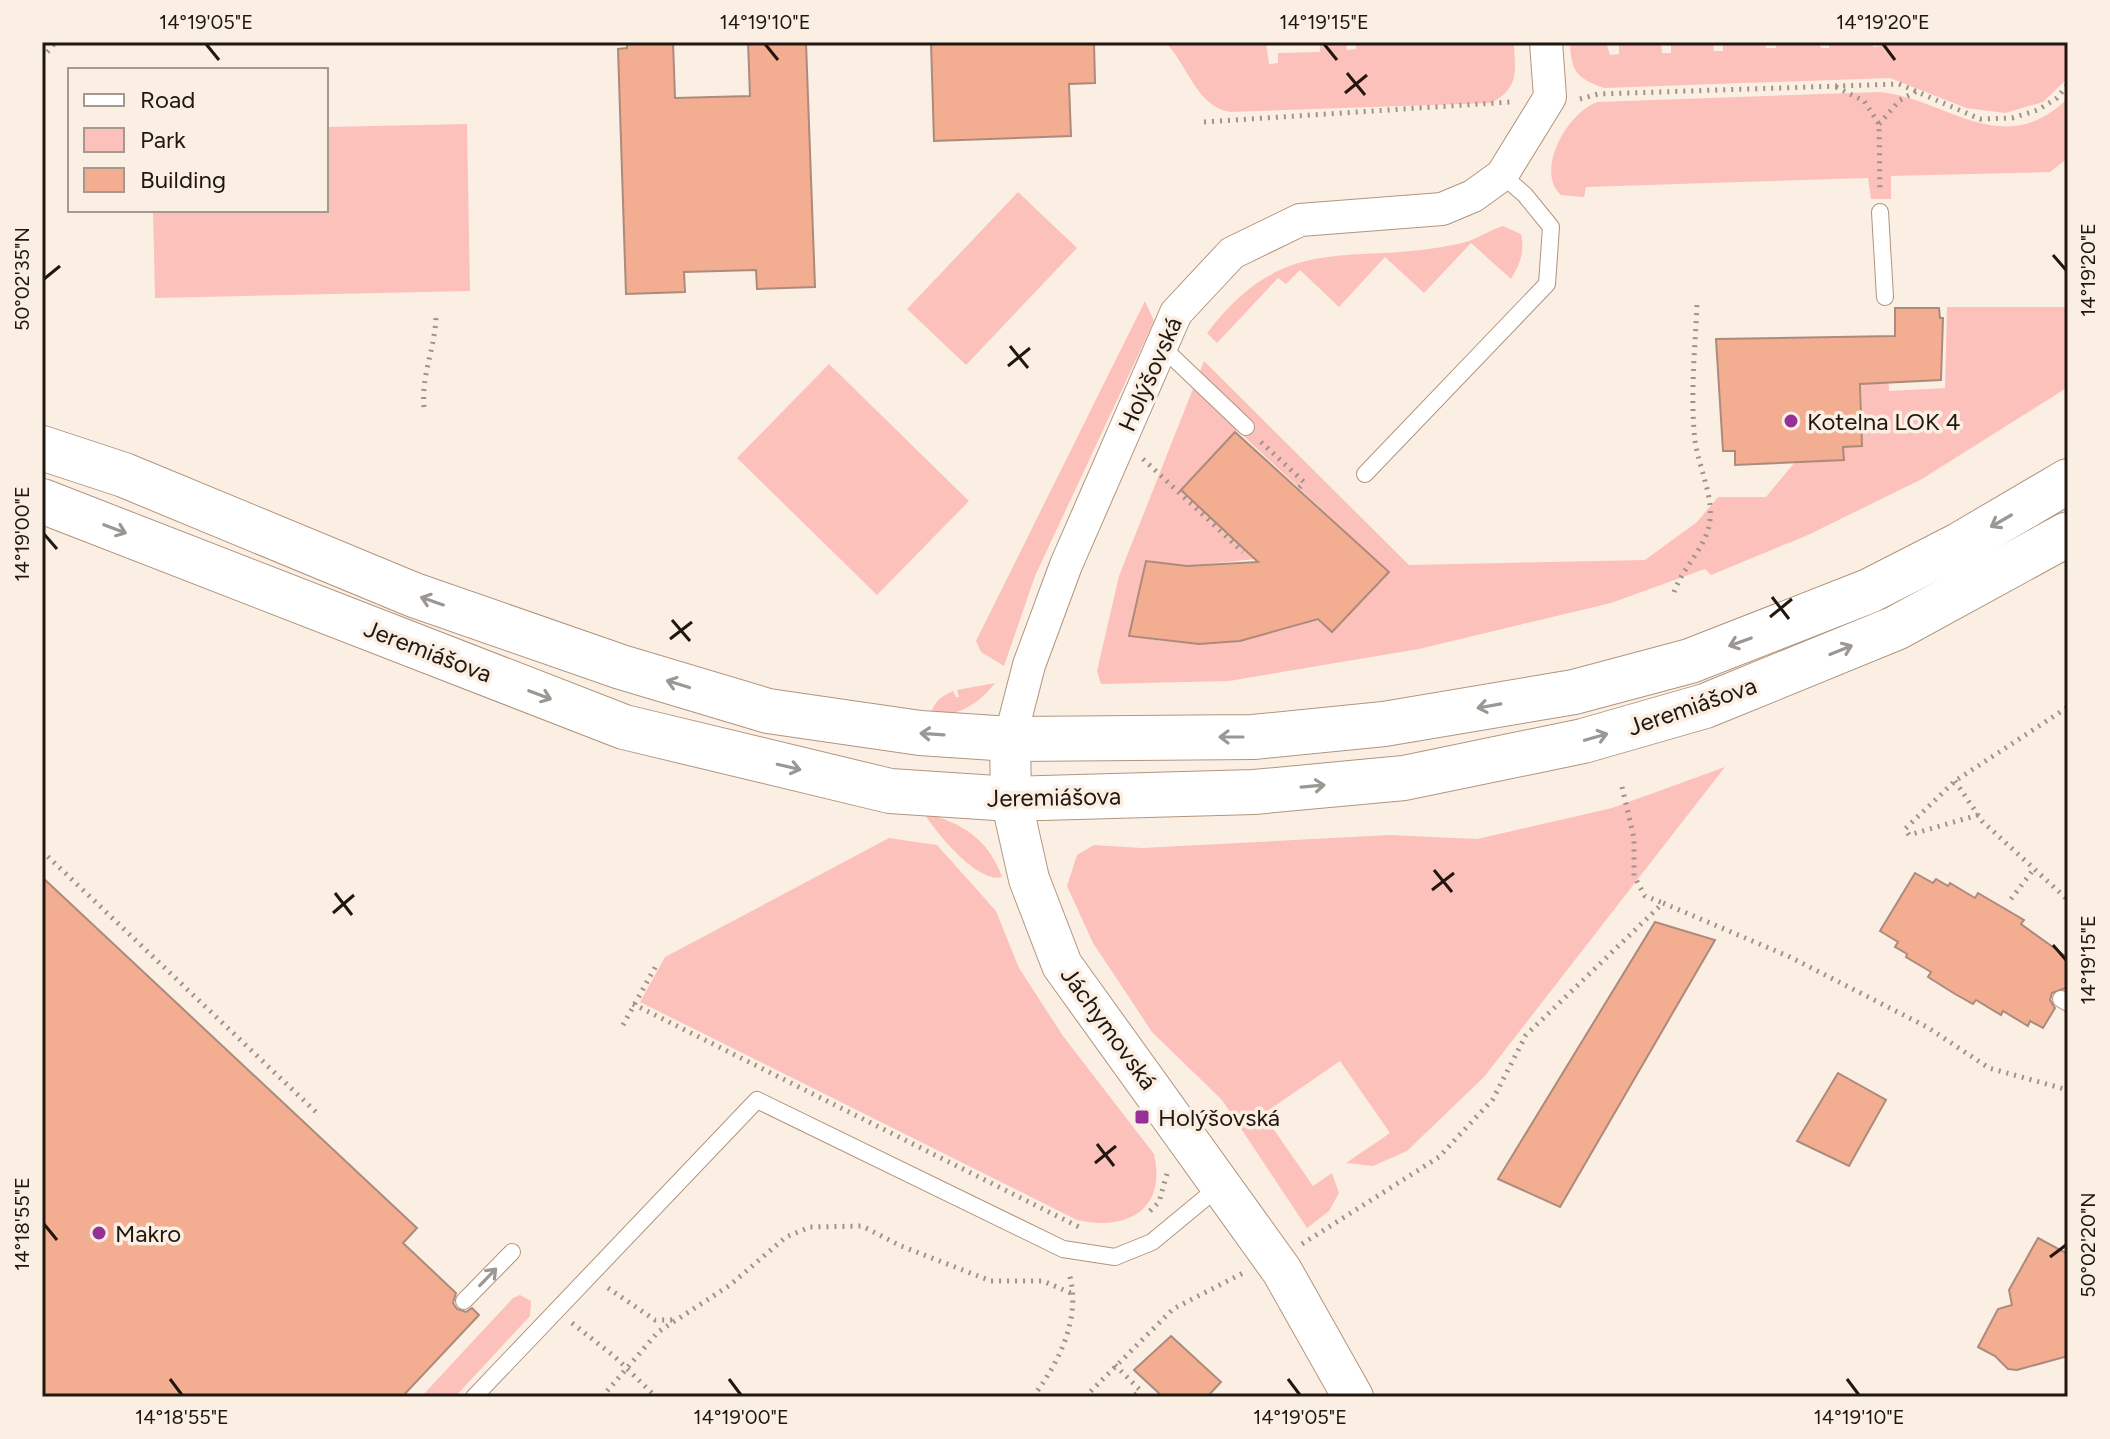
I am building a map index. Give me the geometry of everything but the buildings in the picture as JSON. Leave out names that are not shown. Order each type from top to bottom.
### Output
[{"type":"main road","name":"Jeremiášova","points":[[42,448],[124,475],[414,595],[680,685],[768,711],[920,733],[1010,739],[1253,737],[1384,724],[1574,692],[1690,661],[1869,591],[1959,545],[2068,481]]},
{"type":"main road","name":"Jeremiášova","points":[[42,501],[624,727],[890,791],[1011,799],[1254,792],[1404,778],[1583,741],[1705,706],[1896,628],[2068,534]]},
{"type":"street","points":[[1546,42],[1550,97]]},
{"type":"street","name":"Holýšovská","points":[[1010,739],[1029,665],[1066,565],[1176,313],[1232,253],[1300,220],[1442,209],[1473,196],[1502,175],[1550,97]]},
{"type":"street","name":"Jáchymovská","points":[[1010,739],[1011,799],[1029,879],[1062,965],[1273,1258],[1342,1371],[1353,1397]]},
{"type":"lane","points":[[1365,474],[1547,284],[1551,227],[1525,195],[1502,175]]},
{"type":"lane","points":[[1880,212],[1885,297]]},
{"type":"lane","points":[[1161,346],[1246,427]]},
{"type":"lane","points":[[474,1397],[757,1100],[1063,1249],[1115,1257],[1152,1242],[1222,1184]]},
{"type":"lane","points":[[464,1301],[512,1252]]},
{"type":"path","points":[[42,58],[55,42]]},
{"type":"path","points":[[1204,122],[1471,107],[1550,97],[1569,101],[1598,94],[1899,84],[1980,119],[2012,118],[2038,110],[2057,98],[2068,84]]},
{"type":"path","points":[[1835,87],[1864,101],[1879,124],[1880,212]]},
{"type":"path","points":[[1879,124],[1900,100],[1917,91]]},
{"type":"path","points":[[1674,592],[1680,575],[1709,531],[1712,511],[1696,444],[1693,410],[1697,304]]},
{"type":"path","points":[[424,407],[427,364],[436,338],[436,314]]},
{"type":"path","points":[[1246,427],[1304,482],[1299,488]]},
{"type":"path","points":[[1120,441],[1243,552]]},
{"type":"path","points":[[1978,815],[1909,835],[1905,829],[1955,781],[2068,707]]},
{"type":"path","points":[[1955,781],[1978,815],[2068,900]]},
{"type":"path","points":[[1622,787],[1634,838],[1634,876],[1645,896],[1790,957],[1927,1027],[1989,1068],[2068,1090]]},
{"type":"path","points":[[42,851],[316,1112]]},
{"type":"path","points":[[2011,899],[2033,870]]},
{"type":"path","points":[[1085,1397],[1173,1309],[1310,1240],[1439,1157],[1493,1099],[1526,1035],[1663,903]]},
{"type":"path","points":[[623,1025],[657,964]]},
{"type":"path","points":[[633,1004],[808,1094],[1078,1226],[1088,1228]]},
{"type":"path","points":[[1140,1221],[1159,1202],[1168,1165]]},
{"type":"path","points":[[602,1397],[641,1354],[640,1349],[674,1320],[730,1285],[786,1237],[810,1227],[862,1226],[901,1246],[991,1281],[1043,1281],[1073,1294]]},
{"type":"path","points":[[1033,1397],[1060,1359],[1071,1316],[1073,1294],[1063,1249]]},
{"type":"path","points":[[589,1275],[655,1320],[674,1320]]},
{"type":"path","points":[[557,1309],[656,1397]]},
{"type":"path","points":[[1115,1365],[1140,1390],[1133,1397]]},
{"type":"green space","points":[[1165,42],[1266,42],[1269,64],[1278,63],[1278,53],[1320,52],[1320,42],[1346,42],[1347,50],[1356,49],[1356,42],[1514,42],[1515,70],[1507,91],[1491,103],[1230,112],[1209,102]]},
{"type":"green space","points":[[1570,42],[1606,42],[1610,55],[1619,54],[1619,44],[1661,42],[1662,53],[1671,53],[1671,42],[1713,42],[1714,51],[1723,51],[1723,42],[1765,42],[1766,48],[1776,48],[1776,42],[1820,42],[1821,48],[1829,48],[1829,42],[1873,42],[1873,47],[1881,46],[1882,42],[2068,42],[2068,78],[2043,102],[2005,113],[1966,108],[1890,78],[1604,88],[1587,81],[1577,72]]},
{"type":"green space","points":[[1880,92],[1905,97],[1975,122],[1998,126],[2021,125],[2044,116],[2068,98],[2068,158],[2050,172],[1891,176],[1891,199],[1871,199],[1868,178],[1586,187],[1584,197],[1561,195],[1554,184],[1551,172],[1558,143],[1576,117],[1598,102]]},
{"type":"green space","points":[[467,124],[470,291],[155,298],[153,212],[328,212],[328,127]]},
{"type":"green space","points":[[1018,192],[1077,248],[966,365],[907,309]]},
{"type":"green space","points":[[1503,226],[1521,234],[1522,240],[1521,258],[1511,279],[1471,243],[1424,293],[1385,257],[1339,307],[1300,270],[1286,284],[1278,278],[1217,343],[1207,333],[1236,300],[1265,278],[1293,265],[1322,258],[1458,244]]},
{"type":"green space","points":[[1145,301],[1154,321],[1035,576],[1004,666],[981,652],[976,641]]},
{"type":"green space","points":[[1947,307],[2068,307],[2068,387],[1922,479],[1808,535],[1711,575],[1705,569],[1611,603],[1419,649],[1229,681],[1101,684],[1097,671],[1119,576],[1204,361],[1409,565],[1645,560],[1697,522],[1718,497],[1766,497],[1795,462],[1843,460],[1843,447],[1862,446],[1861,343],[1888,366],[1889,391],[1945,388]],"holes":[[[1237,430],[1389,572],[1332,632],[1318,619],[1271,633],[1225,640],[1178,642],[1129,636],[1146,561],[1187,566],[1256,559],[1181,490]]]},
{"type":"green space","points":[[829,364],[969,501],[877,595],[737,458]]},
{"type":"green space","points":[[995,683],[967,708],[930,716],[936,704],[948,693],[953,691],[959,697],[957,690]]},
{"type":"green space","points":[[1725,767],[1484,1077],[1407,1151],[1373,1166],[1346,1163],[1390,1133],[1340,1061],[1263,1114],[1313,1186],[1332,1173],[1339,1193],[1329,1211],[1307,1228],[1222,1100],[1152,1032],[1093,943],[1067,886],[1077,855],[1094,845],[1142,848],[1389,835],[1477,839],[1612,808]]},
{"type":"green space","points":[[924,813],[951,822],[972,834],[989,852],[1002,877],[981,873],[970,865],[948,844]]},
{"type":"green space","points":[[889,838],[937,845],[996,911],[1019,968],[1063,1036],[1154,1154],[1154,1190],[1139,1212],[1112,1222],[1077,1220],[640,1002],[665,957]]},
{"type":"green space","points":[[520,1295],[531,1301],[530,1316],[455,1397],[421,1397],[513,1298]]},
{"type":"place","name":"Kotelna LOK 4","points":[[1791,421]]},
{"type":"place","name":"Holýšovská","points":[[1142,1117]]},
{"type":"place","name":"Makro","points":[[99,1233]]}]
